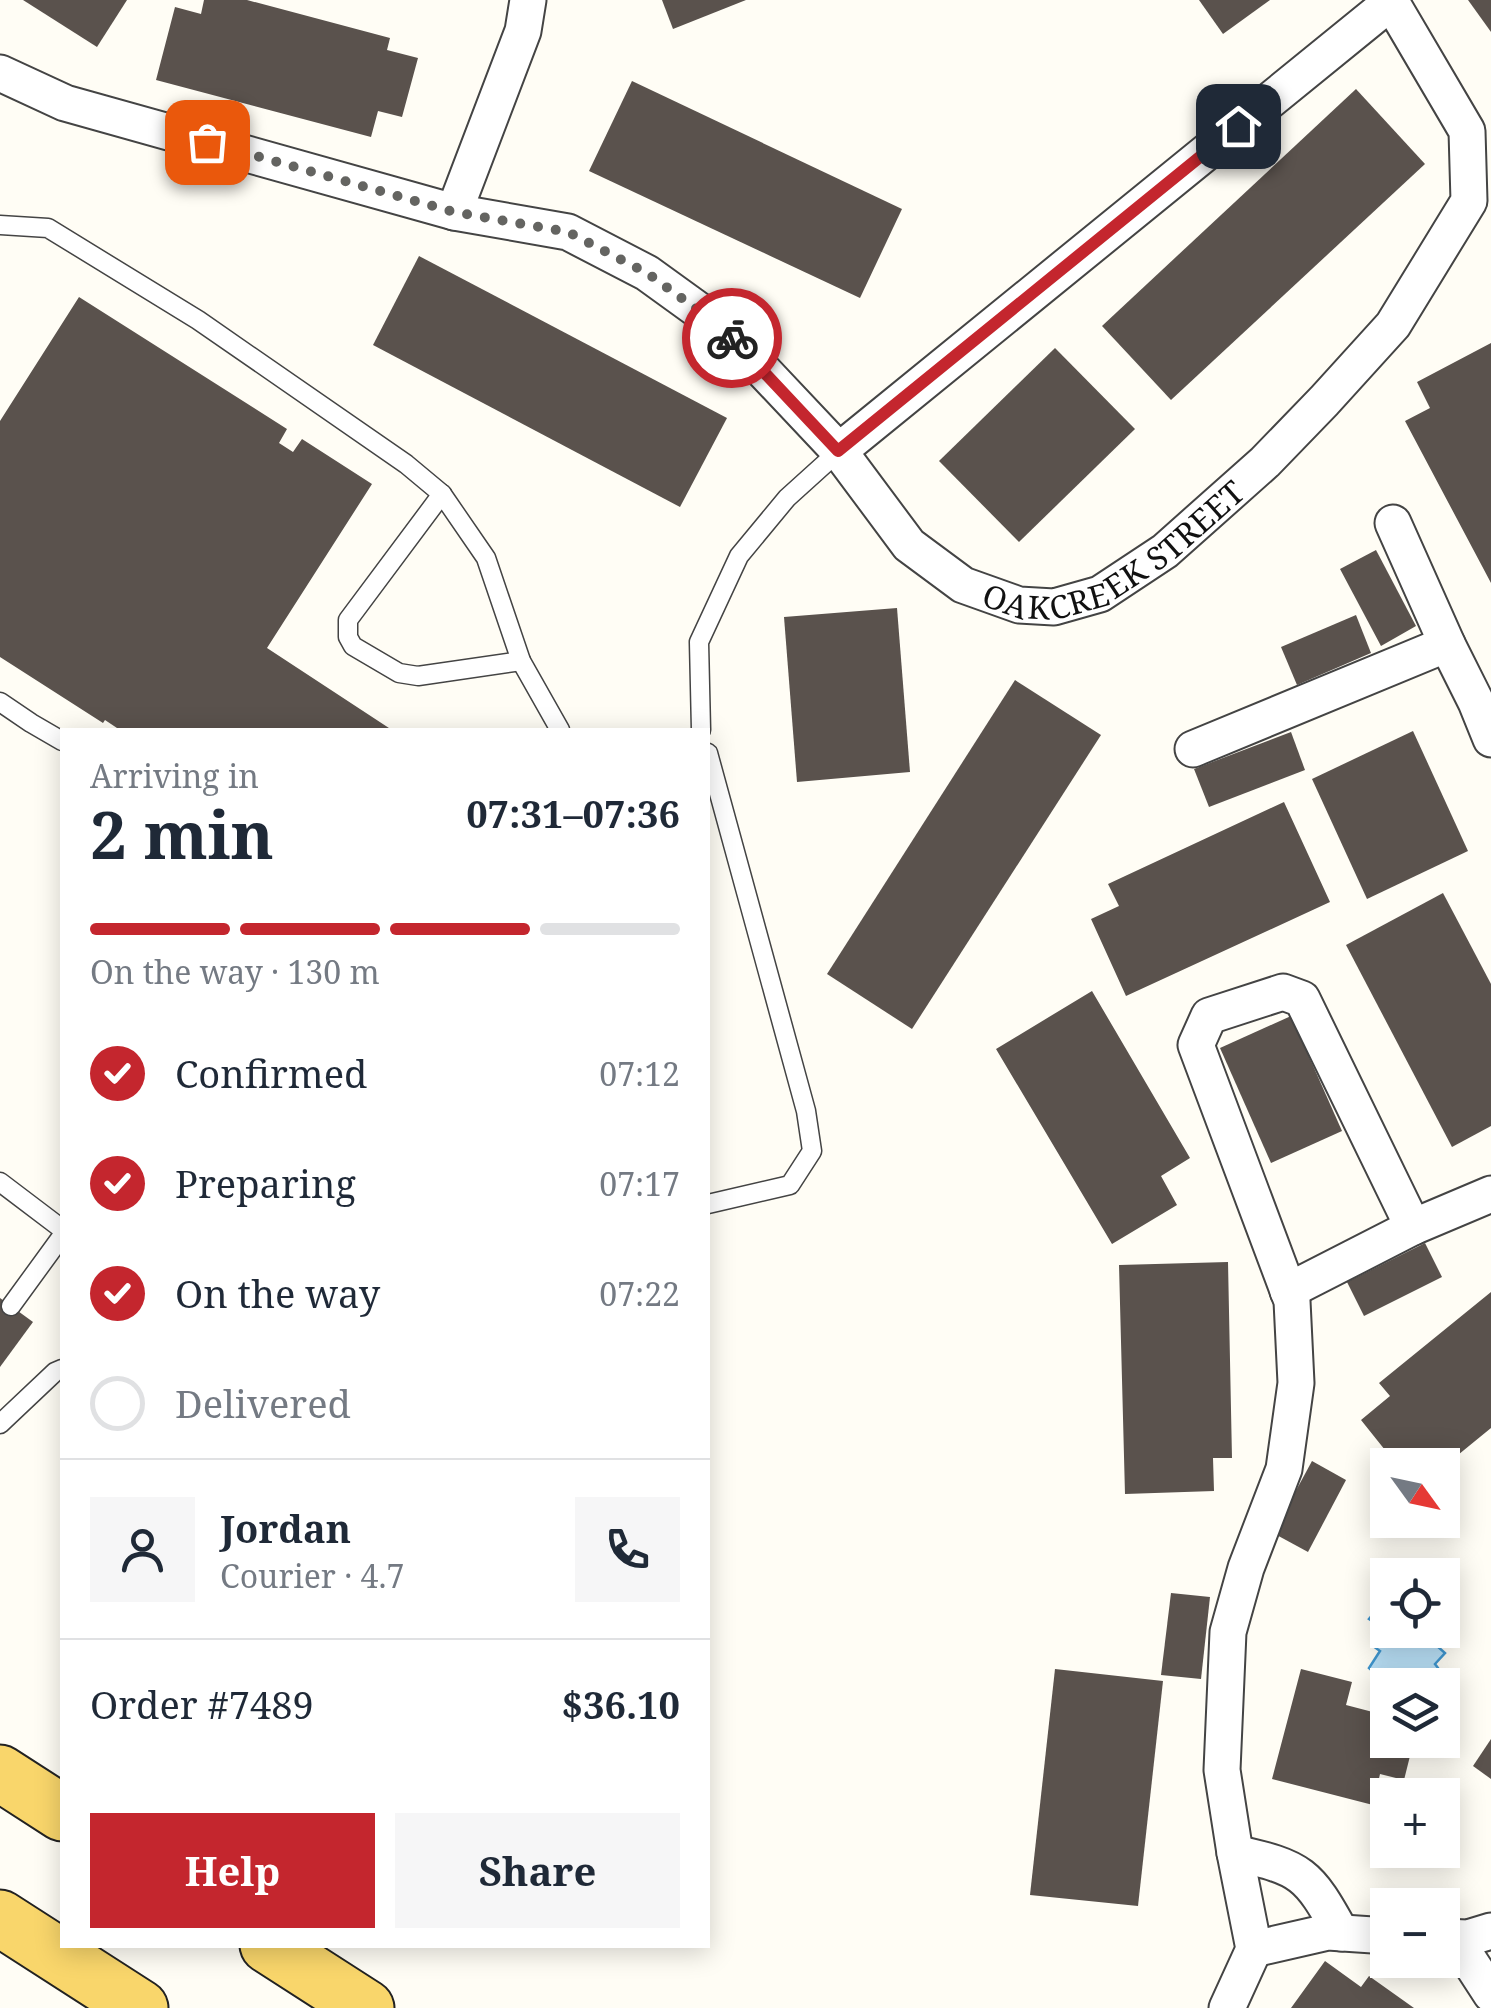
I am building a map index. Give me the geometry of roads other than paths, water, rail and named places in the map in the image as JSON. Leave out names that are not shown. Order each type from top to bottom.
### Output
[{"type":"main road","points":[[0,1773],[60,1812]]},
{"type":"main road","points":[[0,1918],[140,2008]]},
{"type":"main road","points":[[273,1948],[366,2008]]},
{"type":"street","points":[[454,212],[523,30],[528,0]]},
{"type":"street","points":[[838,451],[1390,1]]},
{"type":"street","name":"OAKCREEK STREET","points":[[0,73],[65,103],[454,212],[568,232],[647,273],[723,328],[838,451],[910,545],[963,585],[1019,605],[1054,607],[1100,594],[1164,551],[1264,462],[1393,325],[1468,201],[1468,131],[1390,1]]},
{"type":"street","points":[[1393,523],[1491,739]]},
{"type":"street","points":[[1193,749],[1447,644]]},
{"type":"street","points":[[1227,2008],[1254,1949],[1222,1770],[1228,1632],[1246,1568],[1284,1469],[1296,1383],[1292,1301],[1196,1046],[1210,1016],[1283,992],[1302,999],[1413,1227]]},
{"type":"street","points":[[1288,1291],[1413,1227],[1491,1194]]},
{"type":"street","points":[[1234,1853],[1277,1862],[1304,1877],[1341,1933]]},
{"type":"street","points":[[1254,1949],[1328,1932],[1370,1935]]},
{"type":"street","points":[[1460,1938],[1491,1932]]},
{"type":"street","points":[[1460,1953],[1491,1994]]},
{"type":"lane","points":[[0,225],[48,228],[198,320],[406,464],[442,494],[486,558],[521,661],[559,728]]},
{"type":"lane","points":[[701,728],[698,642],[739,556],[787,498],[838,451]]},
{"type":"lane","points":[[442,494],[348,620],[348,637],[353,646],[400,673],[418,676],[521,661]]},
{"type":"lane","points":[[0,702],[60,739]]},
{"type":"lane","points":[[710,759],[806,1110],[812,1152],[790,1185],[710,1204]]},
{"type":"lane","points":[[0,1182],[60,1231]]},
{"type":"lane","points":[[11,1306],[60,1236]]},
{"type":"lane","points":[[0,1424],[60,1370]]},
{"type":"water","points":[[1376,1648],[1439,1648],[1445,1653],[1435,1664],[1438,1668],[1370,1669],[1369,1668],[1380,1651]]}]
